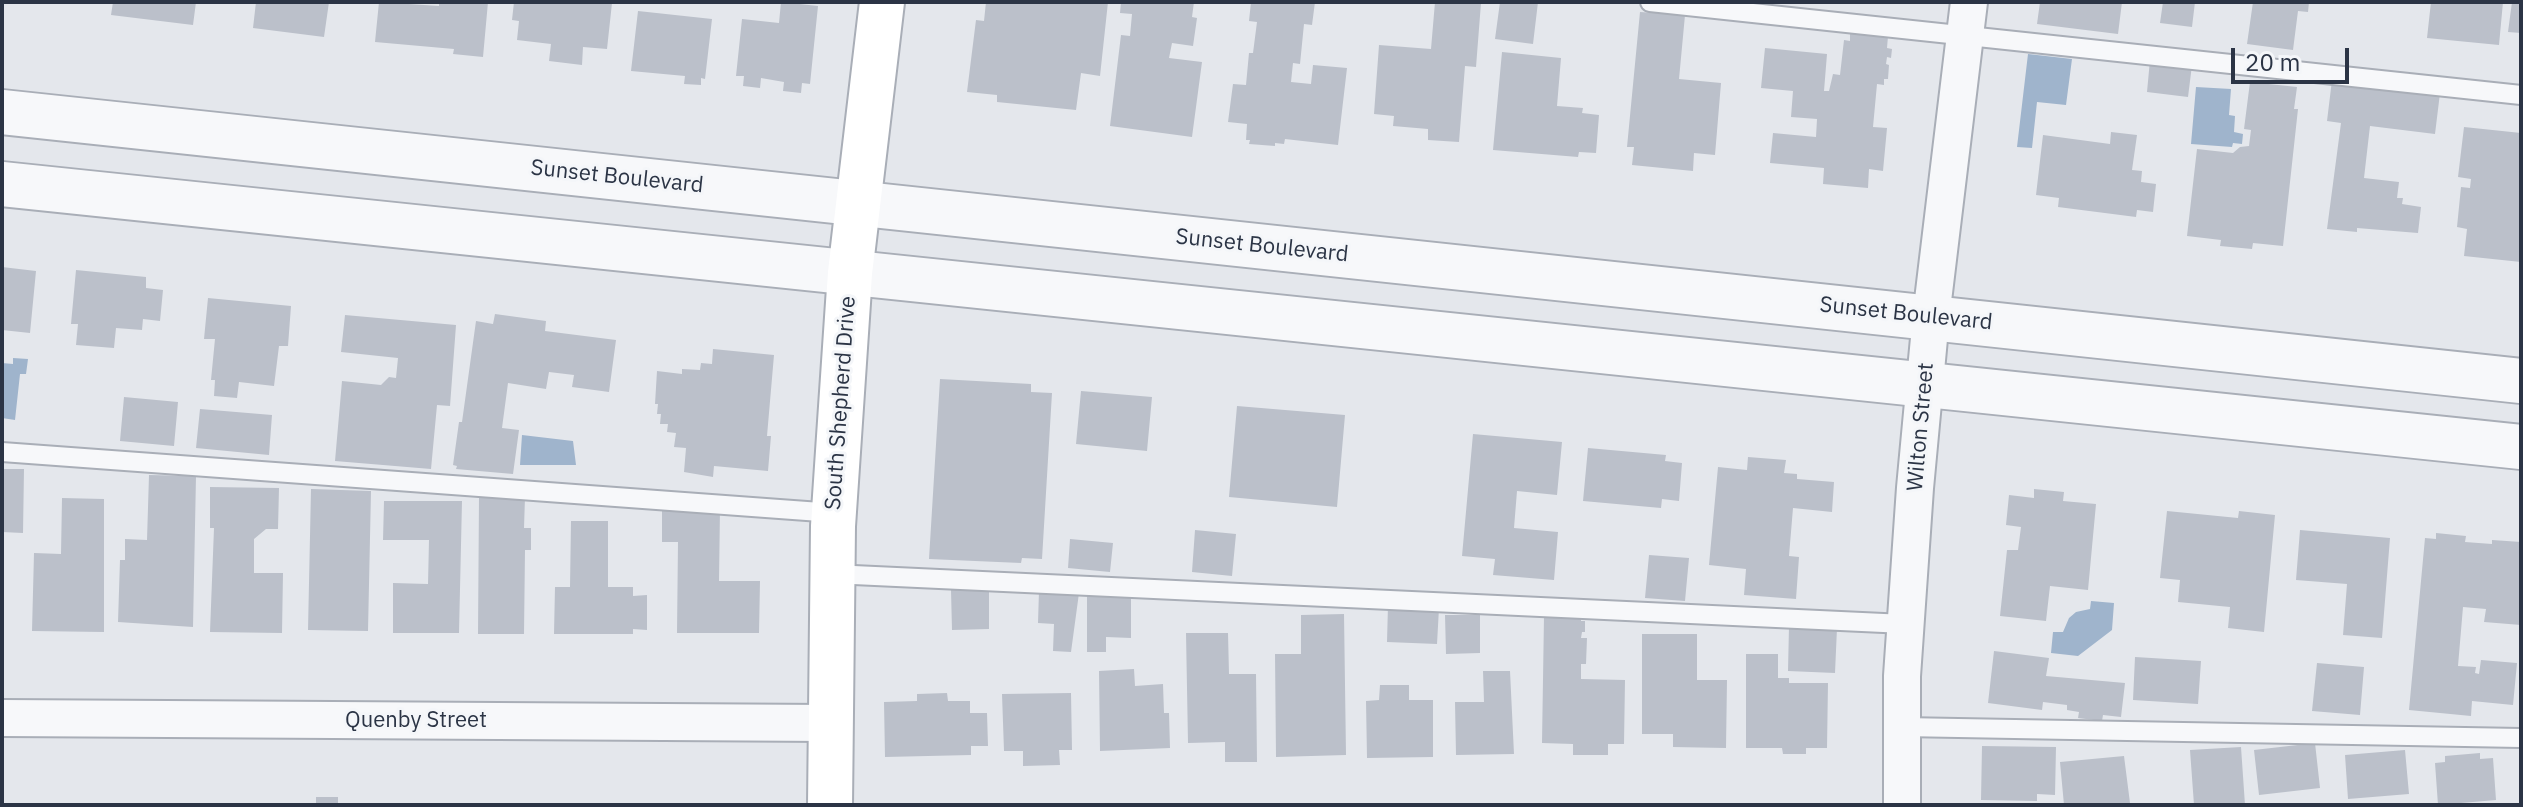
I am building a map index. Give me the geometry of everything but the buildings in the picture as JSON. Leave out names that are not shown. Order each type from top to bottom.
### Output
[{"type":"main road","name":"South Shepherd Drive","points":[[830,805],[834,513],[850,273],[882,2]]},
{"type":"street","name":"Wilton Street","points":[[1902,805],[1905,624],[1924,383],[1967,19]]},
{"type":"street","name":"Sunset Boulevard","points":[[2,112],[2521,381]]},
{"type":"street","points":[[2,184],[2521,447]]},
{"type":"street","name":"Quenby Street","points":[[2,718],[829,723]]},
{"type":"lane","points":[[1650,2],[1967,19],[2521,95]]},
{"type":"lane","points":[[2,452],[834,513]]},
{"type":"lane","points":[[832,574],[1905,624]]},
{"type":"lane","points":[[1902,727],[2521,738]]},
{"type":"water","points":[[2028,54],[2072,59],[2066,105],[2037,102],[2032,148],[2017,147]]},
{"type":"water","points":[[2196,87],[2231,89],[2229,115],[2235,116],[2234,132],[2243,134],[2242,144],[2233,143],[2232,147],[2191,144]]},
{"type":"water","points":[[13,358],[28,359],[26,374],[20,374],[15,420],[2,418],[2,363],[13,364]]},
{"type":"water","points":[[522,435],[573,441],[576,465],[520,465]]},
{"type":"water","points":[[2091,601],[2114,603],[2112,630],[2078,656],[2051,653],[2053,632],[2063,632],[2069,618],[2076,612],[2090,609]]}]
